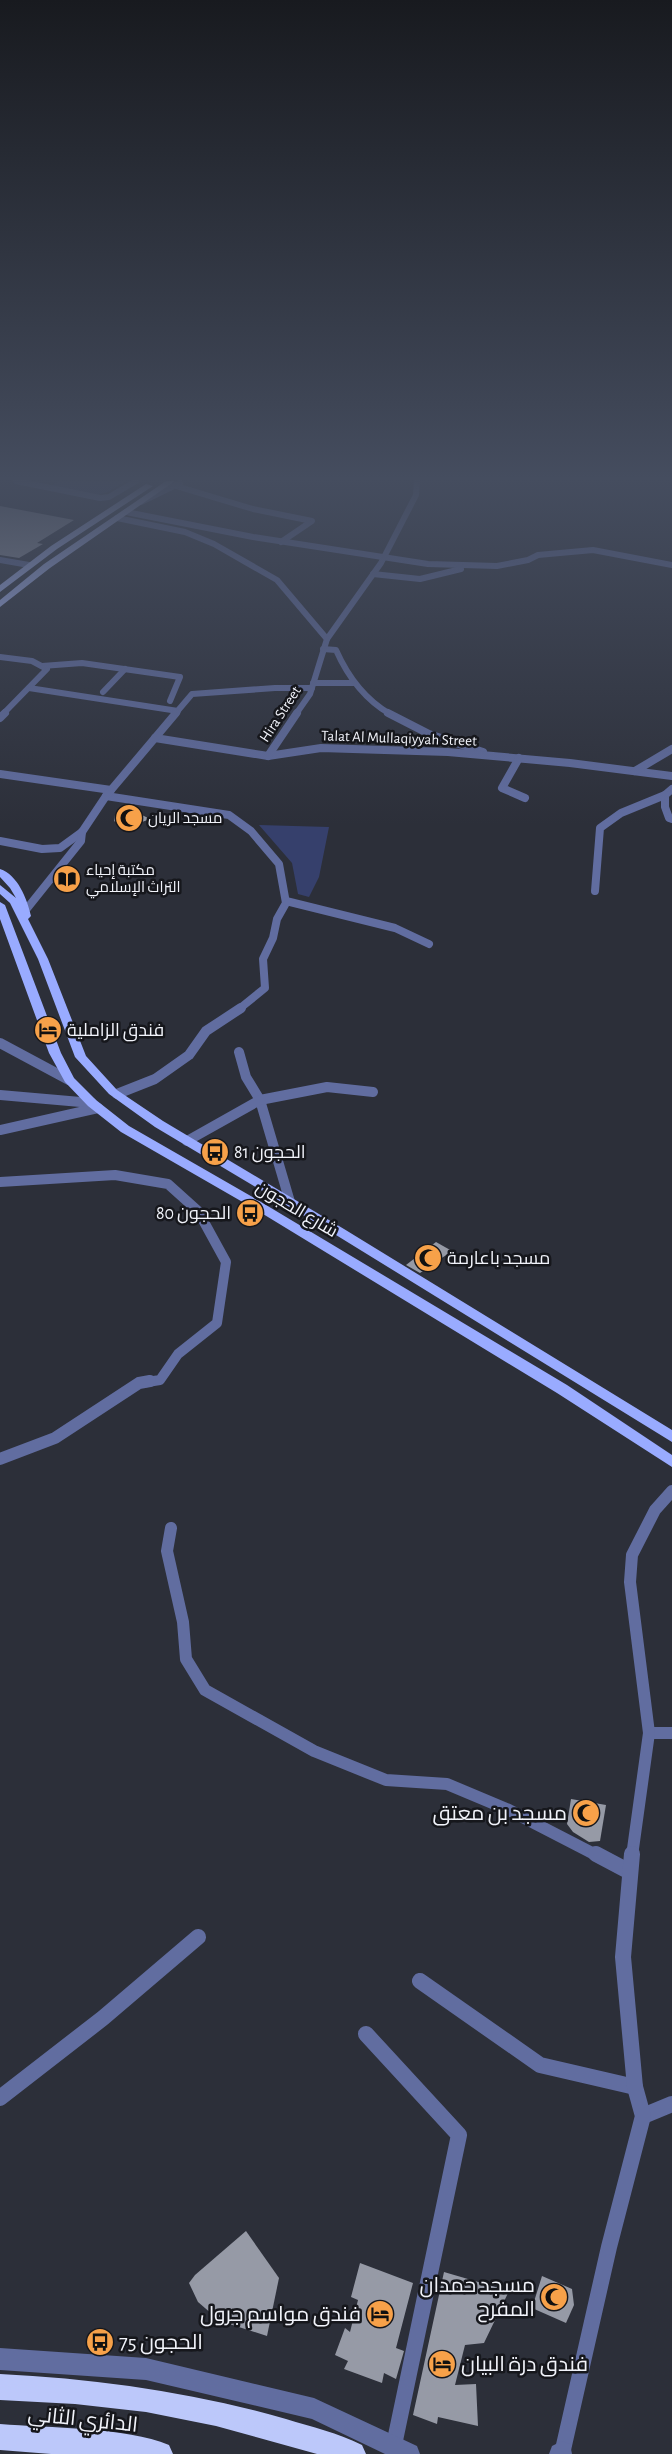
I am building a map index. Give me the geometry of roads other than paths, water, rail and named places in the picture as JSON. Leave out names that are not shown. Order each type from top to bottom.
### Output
[{"type":"highway","points":[[0,604],[10,596]]},
{"type":"highway","points":[[0,2387],[73,2390],[148,2398],[234,2416],[353,2454]]},
{"type":"highway","name":"الدائري الثاني","points":[[0,2437],[118,2446],[160,2454]]},
{"type":"main road","points":[[0,872],[11,880],[22,897],[30,933]]},
{"type":"main road","name":"شارع الحجون","points":[[0,888],[14,902],[43,959],[81,1057],[116,1094],[187,1141],[290,1202],[672,1437]]},
{"type":"main road","name":"شارع الحجون","points":[[0,905],[55,1053],[69,1080],[95,1106],[124,1129],[257,1205],[562,1389],[672,1462]]},
{"type":"street","points":[[290,596],[327,639]]},
{"type":"street","name":"Hira Street","points":[[268,756],[310,694],[327,639],[358,596]]},
{"type":"street","points":[[323,649],[336,650],[354,683],[363,695],[377,707],[428,734],[470,746],[491,756]]},
{"type":"street","points":[[0,657],[32,661],[47,669],[2,714]]},
{"type":"street","points":[[42,666],[82,663],[180,677],[170,701]]},
{"type":"street","points":[[103,692],[125,669]]},
{"type":"street","points":[[0,841],[42,849],[60,848],[82,832],[109,793],[192,694],[354,683]]},
{"type":"street","points":[[29,688],[178,711]]},
{"type":"street","name":"Talat Al Mullaqiyyah Street","points":[[155,738],[268,756],[321,748],[448,752],[519,758],[672,776]]},
{"type":"street","points":[[635,771],[672,749]]},
{"type":"street","points":[[519,758],[502,788],[525,798]]},
{"type":"street","points":[[0,774],[229,815],[251,831],[279,864],[286,901],[277,919],[264,959],[265,988],[243,1007],[206,1031],[189,1055],[155,1078],[116,1094]]},
{"type":"street","points":[[594,891],[600,828],[621,813],[665,795],[672,789]]},
{"type":"street","points":[[665,795],[665,807],[669,818],[672,819]]},
{"type":"street","points":[[25,911],[81,841],[82,832]]},
{"type":"street","points":[[286,901],[395,928],[429,944]]},
{"type":"street","points":[[0,1043],[69,1080]]},
{"type":"street","points":[[238,1052],[246,1077],[260,1100],[290,1202]]},
{"type":"street","points":[[187,1141],[260,1100],[327,1087],[373,1092]]},
{"type":"street","points":[[0,1095],[95,1106]]},
{"type":"street","points":[[0,1130],[95,1106]]},
{"type":"street","points":[[0,1182],[115,1175],[168,1184],[198,1211],[226,1262],[217,1323],[178,1354],[160,1380],[140,1382],[55,1438],[0,1459]]},
{"type":"street","points":[[561,2453],[609,2247],[643,2116],[635,2086],[623,1957],[630,1872],[650,1733],[630,1582],[632,1555],[640,1536],[655,1510],[672,1490]]},
{"type":"street","points":[[171,1528],[167,1551],[183,1622],[186,1659],[205,1690],[314,1751],[386,1780],[447,1784],[509,1810],[630,1872]]},
{"type":"street","points":[[650,1733],[672,1733]]},
{"type":"street","points":[[0,2098],[103,2018],[198,1937]]},
{"type":"street","points":[[420,1981],[540,2065],[635,2086]]},
{"type":"street","points":[[0,2359],[146,2369],[314,2409],[402,2450],[459,2135],[366,2034]]},
{"type":"street","points":[[643,2116],[672,2104]]},
{"type":"place","name":"مسجد الريان","points":[[129,818]]},
{"type":"place","name":"مكتبة إحياء التراث الإسلامي","points":[[67,879]]},
{"type":"place","name":"فندق الزاملية","points":[[48,1030]]},
{"type":"place","name":"الحجون 81","points":[[215,1152]]},
{"type":"place","name":"الحجون 80","points":[[250,1213]]},
{"type":"place","name":"مسجد باعارمة","points":[[428,1258]]},
{"type":"place","name":"مسجد بن معتق","points":[[586,1813]]},
{"type":"place","name":"مسجد حمدان المفرح","points":[[554,2297]]},
{"type":"place","name":"فندق مواسم جرول","points":[[380,2314]]},
{"type":"place","name":"الحجون 75","points":[[100,2342]]},
{"type":"place","name":"فندق درة البيان","points":[[442,2364]]}]
